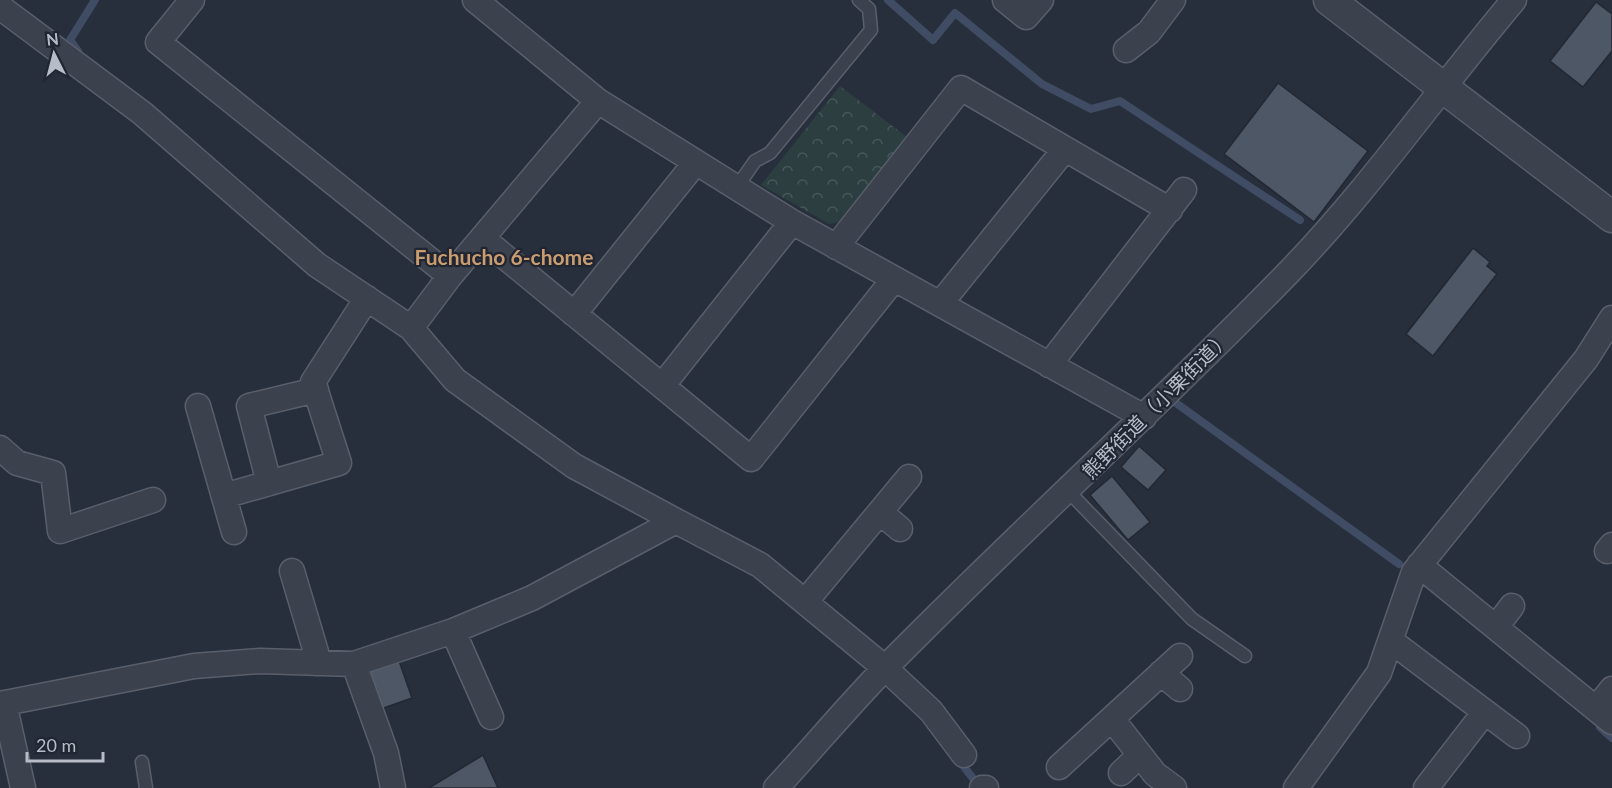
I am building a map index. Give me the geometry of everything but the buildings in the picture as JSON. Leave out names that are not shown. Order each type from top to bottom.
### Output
[{"type":"street","points":[[192,0],[158,42],[450,276]]},
{"type":"street","points":[[475,0],[598,100],[736,188],[836,247],[1144,417]]},
{"type":"street","points":[[1005,0],[1026,17],[1041,0]]},
{"type":"street","points":[[1126,50],[1149,32],[1173,0]]},
{"type":"street","points":[[1329,0],[1612,217]]},
{"type":"street","name":"熊野街道（小栗街道）","points":[[776,788],[885,668],[1144,417],[1291,270],[1359,194],[1441,88],[1514,0]]},
{"type":"street","points":[[0,7],[142,113],[317,265],[411,328],[455,380],[574,466],[760,565],[885,668],[931,711],[964,755]]},
{"type":"street","points":[[836,247],[961,88],[1170,210]]},
{"type":"street","points":[[411,328],[450,276],[598,100]]},
{"type":"street","points":[[940,304],[1065,149]]},
{"type":"street","points":[[574,314],[696,162]]},
{"type":"street","points":[[1049,365],[1184,190]]},
{"type":"street","points":[[662,386],[792,222]]},
{"type":"street","points":[[482,238],[751,459],[894,279]]},
{"type":"street","points":[[224,496],[339,463],[314,382],[367,298]]},
{"type":"street","points":[[1296,788],[1378,673],[1414,572],[1586,359],[1612,318]]},
{"type":"street","points":[[269,483],[249,406],[316,390]]},
{"type":"street","points":[[198,406],[234,532]]},
{"type":"street","points":[[0,448],[17,463],[53,473],[60,531],[153,500]]},
{"type":"street","points":[[805,602],[909,477]]},
{"type":"street","points":[[879,512],[900,529]]},
{"type":"street","points":[[23,788],[2,703],[194,666],[260,662],[354,664],[453,631],[532,598],[676,521]]},
{"type":"street","points":[[1419,565],[1604,716],[1612,690]]},
{"type":"street","points":[[292,571],[316,652],[316,663]]},
{"type":"street","points":[[1496,627],[1512,606]]},
{"type":"street","points":[[453,631],[491,717]]},
{"type":"street","points":[[1391,641],[1517,736]]},
{"type":"street","points":[[1059,767],[1180,656]]},
{"type":"street","points":[[354,664],[386,753],[393,788]]},
{"type":"street","points":[[1161,673],[1180,690]]},
{"type":"street","points":[[1426,788],[1484,713]]},
{"type":"street","points":[[1112,719],[1155,774],[1174,788]]},
{"type":"street","points":[[1121,773],[1140,755]]},
{"type":"lane","points":[[736,188],[755,161],[770,153],[871,30],[868,9],[859,0]]},
{"type":"lane","points":[[1068,491],[1192,619],[1245,656]]},
{"type":"lane","points":[[142,762],[146,788]]},
{"type":"green space","points":[[840,86],[907,137],[840,222],[829,224],[761,185]]},
{"type":"waterway","points":[[78,51],[70,40],[95,0]]},
{"type":"waterway","points":[[888,0],[933,40],[955,13],[1042,84],[1091,109],[1120,101],[1300,220]]},
{"type":"waterway","points":[[1176,403],[1399,564]]},
{"type":"waterway","points":[[1600,727],[1612,738]]},
{"type":"waterway","points":[[958,759],[975,781]]},
{"type":"district","name":"Fuchucho 6-chome","points":[[504,256]]}]
